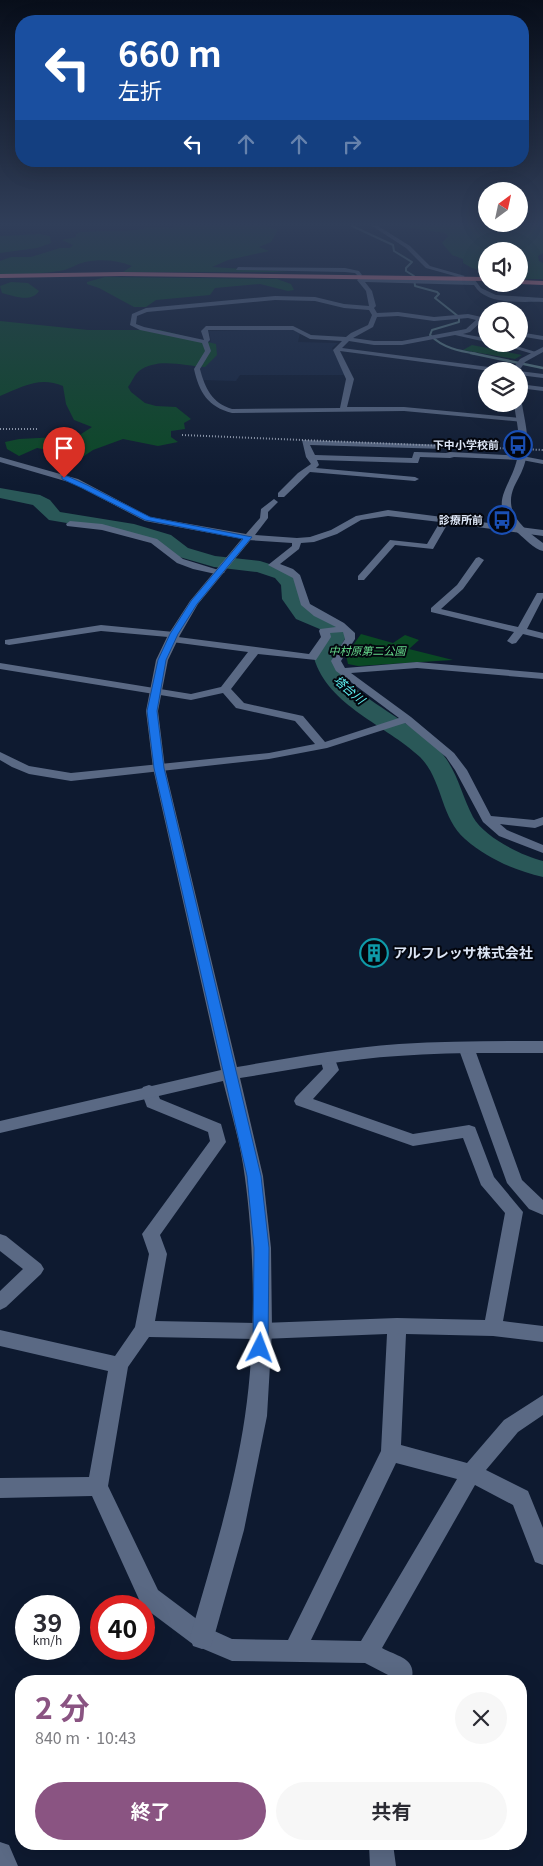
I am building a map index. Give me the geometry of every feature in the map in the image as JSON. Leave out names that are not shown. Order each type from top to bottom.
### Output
[{"type":"street","points":[[139,313],[134,315],[132,324],[136,327],[204,342]]},
{"type":"street","points":[[337,349],[346,339],[371,326],[375,315],[398,314],[434,319],[468,316],[478,318]]},
{"type":"street","points":[[204,342],[207,340],[204,331],[206,328],[293,328],[311,337],[393,343],[471,330],[478,325]]},
{"type":"street","points":[[452,334],[478,339]]},
{"type":"street","points":[[528,336],[543,338]]},
{"type":"street","points":[[204,342],[208,351],[197,369],[206,396],[217,406],[232,411],[343,408],[404,409],[520,420]]},
{"type":"street","points":[[337,349],[350,380],[343,408]]},
{"type":"street","points":[[337,349],[478,368]]},
{"type":"street","points":[[523,362],[540,351]]},
{"type":"street","points":[[528,373],[543,376]]},
{"type":"street","points":[[528,387],[543,389]]},
{"type":"street","points":[[519,412],[523,442],[522,458],[506,496],[508,514],[520,529],[543,548]]},
{"type":"street","points":[[202,1637],[233,1530],[256,1416],[262,1331],[262,1248],[254,1176],[159,768],[152,711],[162,660],[173,636],[194,603],[264,518],[264,511],[301,475],[315,465],[305,442],[522,458],[543,462]]},
{"type":"street","points":[[310,457],[415,461],[417,454],[448,452]]},
{"type":"street","points":[[0,459],[75,481],[148,519],[248,537],[297,541],[323,537],[359,518],[378,514],[397,514],[543,533]]},
{"type":"street","points":[[310,470],[415,479]]},
{"type":"street","points":[[360,578],[393,542],[430,548],[446,520]]},
{"type":"street","points":[[70,524],[102,528],[154,541],[180,561],[196,568],[222,570]]},
{"type":"street","points":[[297,541],[296,547],[273,565],[292,572],[297,577],[302,601],[306,606],[350,633],[350,639],[336,661],[341,671],[407,719],[450,755],[461,770],[487,818],[503,834],[543,849]]},
{"type":"street","points":[[479,560],[460,587],[434,610],[543,636]]},
{"type":"street","points":[[512,641],[521,631],[540,595]]},
{"type":"street","points":[[9,642],[101,628],[173,636],[312,658],[326,636],[324,631],[346,629]]},
{"type":"street","points":[[0,666],[191,698],[225,689],[256,649]]},
{"type":"street","points":[[341,671],[417,665],[543,676]]},
{"type":"street","points":[[225,689],[240,706],[299,718],[323,746]]},
{"type":"street","points":[[0,755],[9,763],[27,769],[47,775],[71,777],[269,756],[323,746],[407,719]]},
{"type":"street","points":[[487,818],[536,824],[543,821]]},
{"type":"street","points":[[0,1127],[229,1074],[328,1058],[397,1050],[466,1047],[543,1047]]},
{"type":"street","points":[[466,1047],[515,1183],[535,1204],[543,1208]]},
{"type":"street","points":[[328,1058],[331,1070],[302,1101],[413,1140],[469,1130],[487,1180],[514,1212],[493,1328]]},
{"type":"street","points":[[149,1091],[154,1103],[215,1128],[218,1142],[151,1234],[158,1254],[144,1329],[119,1365],[98,1486],[150,1598],[202,1637],[232,1650],[367,1652],[402,1671],[401,1675]]},
{"type":"street","points":[[0,1241],[35,1268],[0,1302]]},
{"type":"street","points":[[294,1651],[391,1452],[397,1326]]},
{"type":"street","points":[[144,1329],[262,1331],[397,1326],[493,1328],[543,1334]]},
{"type":"street","points":[[0,1338],[119,1365]]},
{"type":"street","points":[[367,1652],[471,1473],[511,1426],[543,1404]]},
{"type":"street","points":[[391,1452],[471,1473],[521,1498],[543,1555]]},
{"type":"street","points":[[0,1488],[98,1486]]},
{"type":"street","points":[[382,1850],[383,1866]]},
{"type":"street","points":[[0,1854],[5,1866]]},
{"type":"shaded area","points":[[291,329],[300,333],[298,342],[338,343],[332,348],[345,375],[240,375],[236,381],[203,380],[200,371],[207,344],[211,341],[209,331]]},
{"type":"green space","points":[[0,321],[88,330],[160,330],[216,344],[217,355],[205,367],[163,363],[154,364],[139,371],[128,387],[131,392],[145,403],[156,406],[176,407],[191,419],[184,423],[185,429],[171,431],[171,437],[178,442],[158,446],[123,439],[93,450],[84,456],[70,459],[59,452],[37,448],[19,456],[7,449],[5,442],[19,439],[78,436],[92,427],[74,420],[66,404],[63,386],[55,383],[39,382],[0,396]]},
{"type":"green space","points":[[472,345],[478,346],[478,352],[507,352],[522,355],[515,359],[463,350]]},
{"type":"green space","name":"中村原第二公園","points":[[361,634],[393,643],[405,635],[419,640],[409,649],[453,660],[358,666],[348,664],[346,655]]},
{"type":"waterway","points":[[454,313],[459,317],[459,322],[432,330],[430,335],[446,346],[477,354]]},
{"type":"waterway","points":[[471,353],[543,368]]},
{"type":"waterway","name":"塔台川","points":[[0,493],[29,497],[39,501],[55,516],[128,528],[165,539],[182,552],[214,561],[260,567],[282,574],[290,585],[292,599],[303,615],[329,626],[337,635],[324,658],[328,671],[334,680],[356,699],[409,736],[437,762],[446,778],[461,817],[473,833],[506,856],[524,864],[543,869]]},
{"type":"railway","points":[[0,429],[38,429]]},
{"type":"railway","points":[[182,435],[543,450]]},
{"type":"place","name":"下中小学校前","points":[[518,445]]},
{"type":"place","name":"診療所前","points":[[502,520]]},
{"type":"place","name":"アルフレッサ株式会社","points":[[374,953]]},
{"type":"route","points":[[64,478],[75,481],[148,519],[248,537],[194,603],[174,634],[162,660],[152,711],[159,768],[254,1176],[262,1248],[262,1331],[260,1348]]}]
